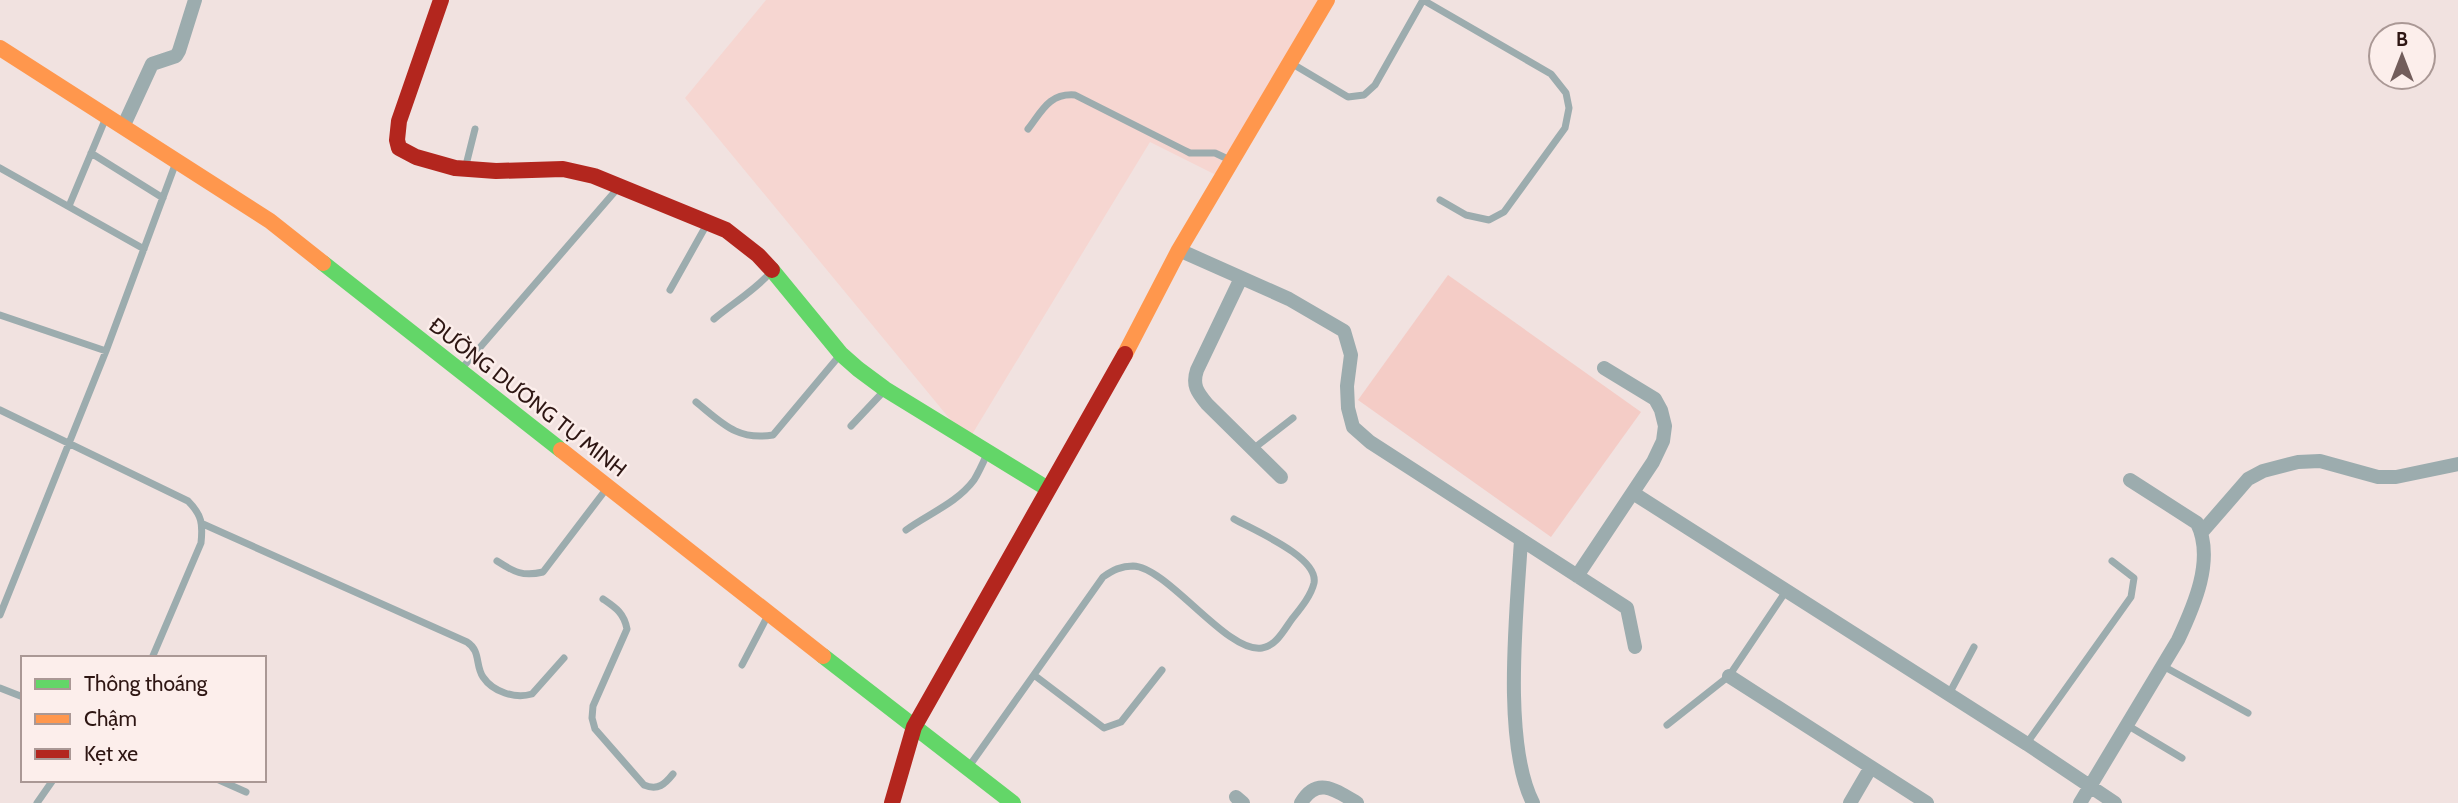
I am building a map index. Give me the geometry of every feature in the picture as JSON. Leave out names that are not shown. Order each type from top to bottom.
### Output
[{"type":"main road","points":[[441,0],[399,121],[397,140],[400,148],[416,157],[465,169],[563,169],[594,176],[726,230],[758,255],[841,354],[886,389],[1048,489]]},
{"type":"main road","points":[[891,803],[914,727],[1122,359],[1179,250],[1327,0]]},
{"type":"main road","name":"ĐƯỜNG DƯƠNG TỰ MINH","points":[[0,48],[270,221],[768,614],[1013,803]]},
{"type":"street","points":[[123,127],[152,64],[176,56],[179,51],[194,0]]},
{"type":"street","points":[[1179,250],[1289,299],[1345,331],[1351,355],[1347,386],[1348,408],[1353,427],[1370,442],[1627,608],[1635,647]]},
{"type":"street","points":[[1241,278],[1197,370],[1195,386],[1197,393],[1281,477]]},
{"type":"street","points":[[1577,576],[1653,462],[1663,441],[1665,426],[1655,400],[1604,368]]},
{"type":"street","points":[[2202,532],[2248,479],[2263,471],[2298,462],[2320,461],[2378,477],[2396,477],[2458,464]]},
{"type":"street","points":[[2080,803],[2163,666],[2191,612],[2203,558],[2202,532],[2197,523],[2130,480]]},
{"type":"street","points":[[1633,493],[2115,803]]},
{"type":"street","points":[[1521,540],[1515,672],[1516,733],[1526,782],[1534,803]]},
{"type":"street","points":[[1729,676],[1927,803]]},
{"type":"street","points":[[1850,803],[1871,767]]},
{"type":"street","points":[[1301,803],[1309,791],[1325,787],[1357,803]]},
{"type":"lane","points":[[1290,62],[1348,97],[1364,95],[1375,85],[1423,0],[1551,74],[1566,93],[1569,108],[1565,128],[1504,212],[1489,220],[1466,215],[1440,200]]},
{"type":"lane","points":[[1028,129],[1054,97],[1063,94],[1075,95],[1190,153],[1215,153],[1232,161]]},
{"type":"lane","points":[[69,206],[107,116]]},
{"type":"lane","points":[[465,169],[475,129]]},
{"type":"lane","points":[[91,153],[163,198]]},
{"type":"lane","points":[[0,615],[2,602],[106,351],[177,161]]},
{"type":"lane","points":[[0,168],[144,249]]},
{"type":"lane","points":[[460,370],[620,187]]},
{"type":"lane","points":[[670,290],[708,222]]},
{"type":"lane","points":[[715,319],[741,296],[758,287],[772,271]]},
{"type":"lane","points":[[0,315],[106,351]]},
{"type":"lane","points":[[696,402],[720,422],[740,433],[756,438],[773,435],[841,354]]},
{"type":"lane","points":[[851,426],[886,389]]},
{"type":"lane","points":[[0,410],[188,501],[199,512],[203,524],[201,543],[153,656]]},
{"type":"lane","points":[[1253,449],[1293,418]]},
{"type":"lane","points":[[905,530],[949,504],[966,490],[988,452]]},
{"type":"lane","points":[[498,561],[517,573],[529,575],[543,572],[609,487]]},
{"type":"lane","points":[[968,769],[1103,577],[1117,568],[1135,566],[1153,574],[1240,644],[1261,648],[1275,642],[1305,603],[1315,581],[1311,566],[1293,552],[1234,519]]},
{"type":"lane","points":[[203,524],[467,642],[476,650],[482,676],[491,686],[508,694],[532,694],[564,658]]},
{"type":"lane","points":[[2027,744],[2131,597],[2134,578],[2112,561]]},
{"type":"lane","points":[[1667,725],[1729,676],[1787,591]]},
{"type":"lane","points":[[603,599],[625,618],[627,629],[593,706],[595,729],[644,785],[659,787],[673,774]]},
{"type":"lane","points":[[742,665],[768,614]]},
{"type":"lane","points":[[1949,694],[1974,647]]},
{"type":"lane","points":[[2163,666],[2248,713]]},
{"type":"lane","points":[[1034,675],[1104,728],[1121,722],[1162,670]]},
{"type":"lane","points":[[0,688],[21,696]]},
{"type":"lane","points":[[2127,725],[2182,758]]},
{"type":"lane","points":[[37,803],[52,782]]},
{"type":"lane","points":[[224,782],[246,792]]},
{"type":"shaded area","points":[[766,0],[1319,0],[1216,175],[1150,142],[968,441],[685,98]]},
{"type":"shaded area","points":[[1448,275],[1641,412],[1551,537],[1358,400]]},
{"type":"traffic: fast","points":[[323,263],[561,450]]},
{"type":"traffic: fast","points":[[772,270],[841,354],[858,369],[885,389],[1048,489]]},
{"type":"traffic: fast","points":[[823,656],[1013,803]]},
{"type":"traffic: slow","points":[[1125,354],[1179,250],[1327,0]]},
{"type":"traffic: slow","points":[[0,48],[270,221],[323,263]]},
{"type":"traffic: slow","points":[[561,450],[823,656]]},
{"type":"traffic: jam","points":[[441,0],[399,121],[399,148],[416,157],[455,168],[496,171],[563,169],[594,176],[726,230],[758,255],[772,270]]},
{"type":"traffic: jam","points":[[892,803],[914,727],[1125,354]]}]
